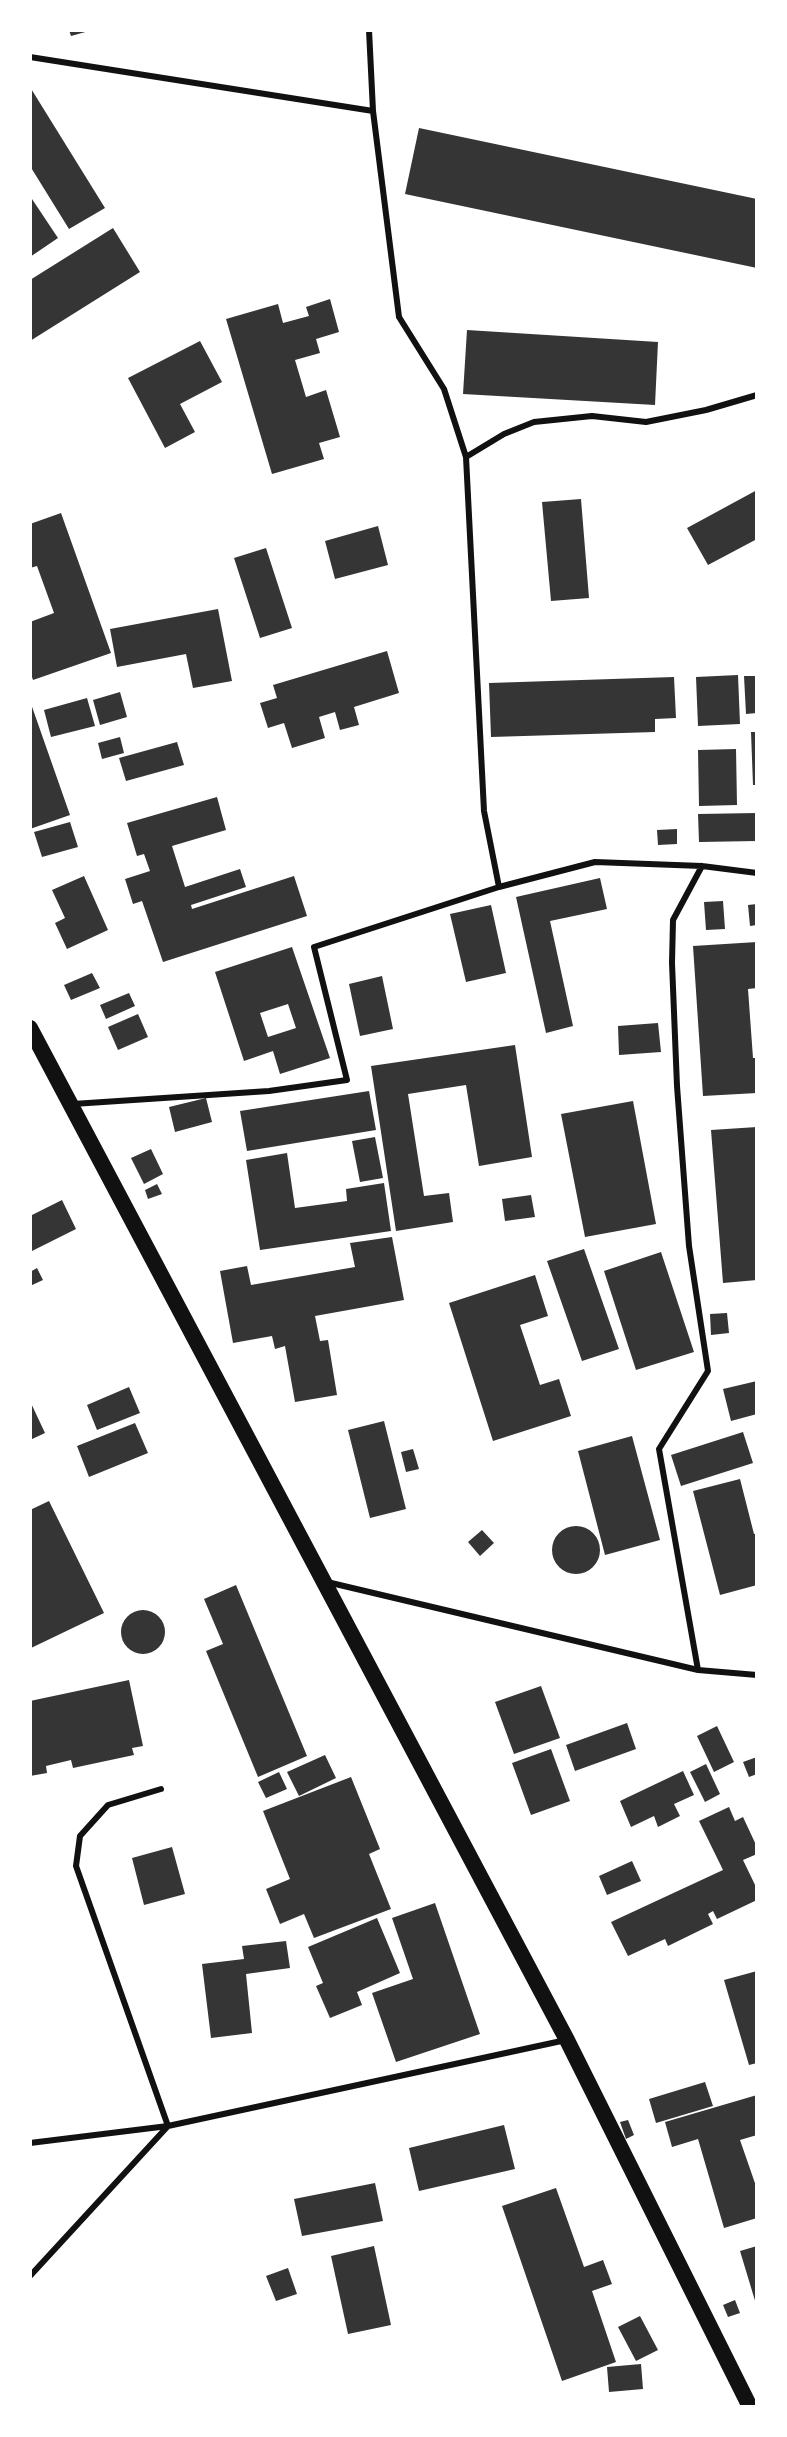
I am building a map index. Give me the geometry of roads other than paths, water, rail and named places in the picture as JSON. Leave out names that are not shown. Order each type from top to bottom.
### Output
[{"type":"highway","points":[[32,1035],[325,1581],[567,2040],[750,2407]]},
{"type":"street","points":[[369,30],[373,111],[399,317],[444,389],[465,457],[484,812],[499,887]]},
{"type":"street","points":[[30,57],[373,111]]},
{"type":"street","points":[[465,457],[504,434],[534,422],[592,416],[646,422],[706,410],[757,395]]},
{"type":"street","points":[[71,1105],[269,1091],[347,1080],[314,947],[499,887],[595,862],[702,866],[757,873]]},
{"type":"street","points":[[698,1670],[659,1449],[708,1371],[689,1246],[677,1086],[672,963],[673,920],[702,866]]},
{"type":"street","points":[[325,1581],[698,1670],[757,1675]]},
{"type":"street","points":[[161,1789],[108,1805],[80,1836],[76,1866],[168,2126]]},
{"type":"street","points":[[30,2143],[168,2126],[567,2040]]},
{"type":"street","points":[[30,2276],[168,2126]]}]
